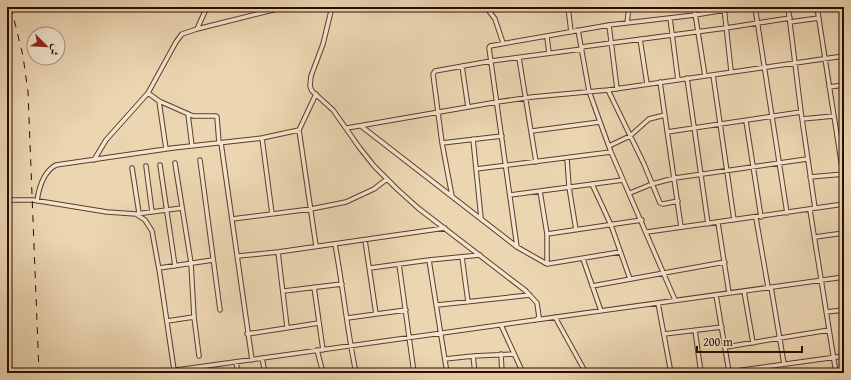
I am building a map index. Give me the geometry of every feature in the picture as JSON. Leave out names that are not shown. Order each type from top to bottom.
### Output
[{"type":"street","points":[[197,28],[206,7]]},
{"type":"street","points":[[94,160],[106,140],[148,93],[176,42],[182,34],[197,28],[285,7]]},
{"type":"street","points":[[332,7],[323,44],[311,76],[310,86],[316,94],[333,110],[360,147],[388,179],[418,208],[530,295],[537,303],[539,310],[539,316],[536,320]]},
{"type":"street","points":[[486,7],[495,19],[503,43]]},
{"type":"street","points":[[568,7],[571,32]]},
{"type":"street","points":[[627,23],[629,7]]},
{"type":"street","points":[[694,7],[705,76]]},
{"type":"street","points":[[517,247],[490,46],[609,25],[695,15],[724,8],[743,7]]},
{"type":"street","points":[[754,7],[758,23],[771,117],[787,213]]},
{"type":"street","points":[[788,7],[807,159],[815,208]]},
{"type":"street","points":[[810,177],[843,174],[817,7]]},
{"type":"street","points":[[843,7],[844,14]]},
{"type":"street","points":[[724,8],[731,72]]},
{"type":"street","points":[[670,18],[678,80]]},
{"type":"street","points":[[452,196],[442,143],[433,74],[435,71],[611,43],[758,23],[819,18]]},
{"type":"street","points":[[609,25],[617,89]]},
{"type":"street","points":[[578,30],[589,92],[611,152],[676,300]]},
{"type":"street","points":[[547,37],[549,53]]},
{"type":"street","points":[[640,39],[647,84]]},
{"type":"street","points":[[347,128],[497,102],[617,89],[844,56]]},
{"type":"street","points":[[519,58],[536,162]]},
{"type":"street","points":[[462,66],[468,107]]},
{"type":"street","points":[[713,75],[734,220]]},
{"type":"street","points":[[687,78],[708,224]]},
{"type":"street","points":[[660,82],[681,227]]},
{"type":"street","points":[[829,87],[844,85]]},
{"type":"street","points":[[608,90],[660,203],[663,204],[678,201]]},
{"type":"street","points":[[148,93],[160,101],[193,116],[217,117],[238,256],[247,334],[252,360]]},
{"type":"street","points":[[316,94],[299,130],[316,246]]},
{"type":"street","points":[[160,101],[166,149]]},
{"type":"street","points":[[667,132],[801,112]]},
{"type":"street","points":[[188,114],[192,146]]},
{"type":"street","points":[[609,146],[630,136],[648,119],[665,115]]},
{"type":"street","points":[[802,119],[834,116]]},
{"type":"street","points":[[746,121],[760,217]]},
{"type":"street","points":[[532,131],[600,122]]},
{"type":"street","points":[[361,126],[517,247],[547,264],[620,252]]},
{"type":"street","points":[[36,201],[43,179],[52,167],[56,165],[166,149],[262,138],[299,130]]},
{"type":"street","points":[[442,143],[502,136]]},
{"type":"street","points":[[262,138],[272,214]]},
{"type":"street","points":[[473,139],[481,218]]},
{"type":"street","points":[[476,169],[611,152]]},
{"type":"street","points":[[567,158],[576,230]]},
{"type":"street","points":[[630,193],[652,184],[675,178],[728,172],[807,159]]},
{"type":"street","points":[[200,160],[220,310]]},
{"type":"street","points":[[175,163],[191,263],[194,317],[199,356]]},
{"type":"street","points":[[160,164],[175,266]]},
{"type":"street","points":[[146,166],[152,212]]},
{"type":"street","points":[[132,168],[138,214],[145,220],[152,230],[174,370]]},
{"type":"street","points":[[232,219],[311,209],[346,202],[374,189],[388,179]]},
{"type":"street","points":[[510,195],[624,180]]},
{"type":"street","points":[[592,184],[611,225],[630,279]]},
{"type":"street","points":[[540,191],[547,234],[547,264]]},
{"type":"street","points":[[7,200],[36,201],[107,212],[138,214],[182,208]]},
{"type":"street","points":[[647,232],[756,218],[844,204]]},
{"type":"street","points":[[810,210],[836,373]]},
{"type":"street","points":[[756,218],[784,364]]},
{"type":"street","points":[[547,234],[642,220]]},
{"type":"street","points":[[718,223],[730,293]]},
{"type":"street","points":[[238,256],[278,252],[445,228]]},
{"type":"street","points":[[815,237],[844,234]]},
{"type":"street","points":[[365,240],[376,314]]},
{"type":"street","points":[[336,244],[350,346],[356,373]]},
{"type":"street","points":[[278,252],[284,291],[287,327]]},
{"type":"street","points":[[370,268],[480,255]]},
{"type":"street","points":[[462,257],[468,302]]},
{"type":"street","points":[[583,259],[602,311]]},
{"type":"street","points":[[159,268],[213,260]]},
{"type":"street","points":[[429,260],[447,373]]},
{"type":"street","points":[[592,286],[725,262]]},
{"type":"street","points":[[399,264],[414,372],[401,373]]},
{"type":"street","points":[[155,373],[174,370],[181,371],[317,350],[844,277]]},
{"type":"street","points":[[284,291],[342,284]]},
{"type":"street","points":[[314,287],[323,350]]},
{"type":"street","points":[[744,291],[753,343]]},
{"type":"street","points":[[716,294],[729,372]]},
{"type":"street","points":[[437,305],[530,295]]},
{"type":"street","points":[[658,303],[671,373]]},
{"type":"street","points":[[347,318],[406,310]]},
{"type":"street","points":[[826,312],[844,310]]},
{"type":"street","points":[[167,321],[194,317]]},
{"type":"street","points":[[555,317],[586,373]]},
{"type":"street","points":[[247,334],[319,323]]},
{"type":"street","points":[[501,325],[523,373]]},
{"type":"street","points":[[664,334],[722,327]]},
{"type":"street","points":[[695,330],[702,373]]},
{"type":"street","points":[[726,347],[828,330]]},
{"type":"street","points":[[317,350],[323,373]]},
{"type":"street","points":[[500,354],[502,373]]},
{"type":"street","points":[[445,359],[514,354]]},
{"type":"street","points":[[473,356],[475,373]]},
{"type":"street","points":[[721,373],[844,356]]},
{"type":"street","points":[[262,358],[265,373]]},
{"type":"street","points":[[236,362],[238,373]]},
{"type":"railway","points":[[11,7],[23,56],[28,92],[39,373]]}]
